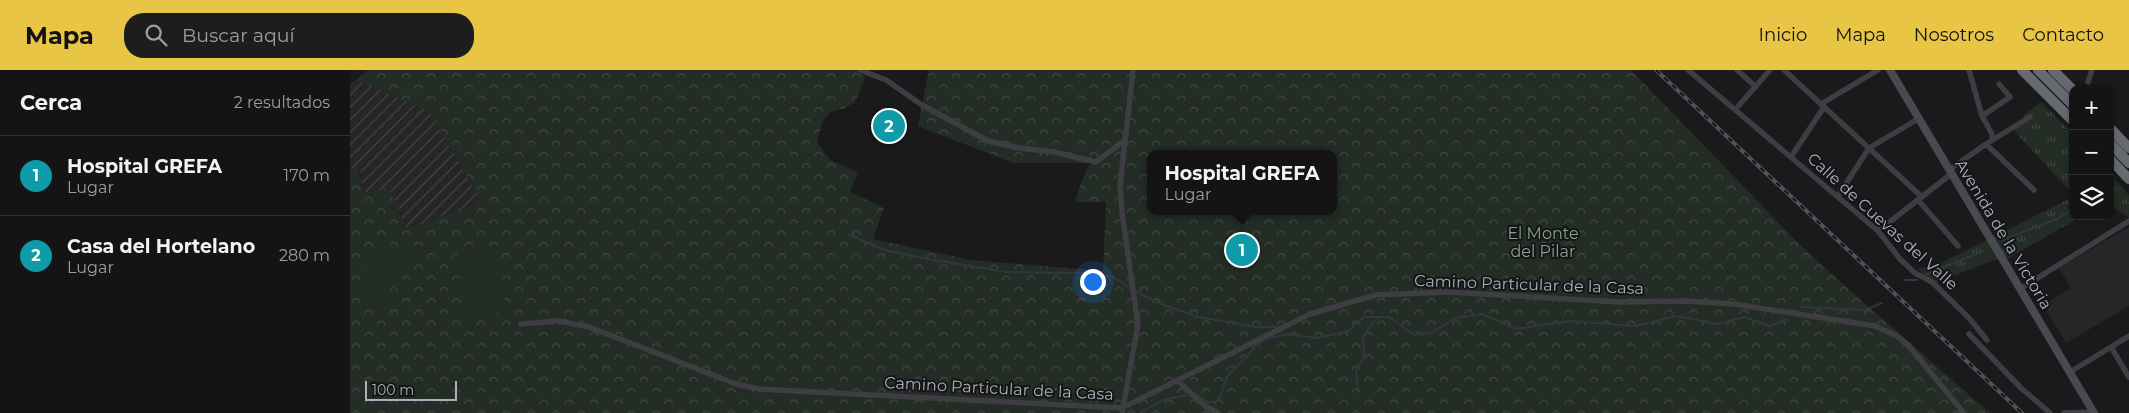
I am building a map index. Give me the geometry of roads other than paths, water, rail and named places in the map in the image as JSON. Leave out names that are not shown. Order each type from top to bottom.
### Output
[{"type":"highway","points":[[2022,70],[2069,117]]},
{"type":"highway","points":[[2038,70],[2069,101]]},
{"type":"highway","points":[[2053,70],[2069,86]]},
{"type":"highway","points":[[2112,130],[2129,148]]},
{"type":"highway","points":[[2114,147],[2129,163]]},
{"type":"highway","points":[[2114,162],[2129,179]]},
{"type":"street","points":[[860,70],[886,80],[922,105],[982,138],[1002,145],[1054,152],[1096,162],[1125,140]]},
{"type":"street","points":[[1122,410],[1138,325],[1131,284],[1120,186],[1133,70]]},
{"type":"street","name":"Calle de Cuevas del Valle","points":[[1688,70],[1878,231],[1900,259],[1915,273],[1932,282],[1969,318],[1986,340]]},
{"type":"street","points":[[1737,70],[1756,87]]},
{"type":"street","points":[[1735,110],[1770,70]]},
{"type":"street","points":[[1784,70],[1920,198],[1958,246]]},
{"type":"street","points":[[1791,157],[1823,105],[1878,70]]},
{"type":"street","name":"Avenida de la Victoria","points":[[1890,70],[2094,412]]},
{"type":"street","points":[[1969,70],[1982,116],[1992,134],[1989,142]]},
{"type":"street","points":[[2088,82],[2092,70]]},
{"type":"street","points":[[1982,116],[2010,97],[1999,84]]},
{"type":"street","points":[[1878,231],[1989,142],[2030,117]]},
{"type":"street","points":[[1838,196],[1869,148],[1918,119]]},
{"type":"street","points":[[1989,142],[2034,190]]},
{"type":"street","points":[[2020,289],[2129,222]]},
{"type":"street","name":"Camino Particular de la Casa","points":[[521,324],[559,321],[590,327],[736,384],[759,389],[1122,410],[1238,349],[1310,314],[1376,294],[1447,292],[1618,302],[1687,301],[1734,304],[1875,326],[1897,336],[1908,345],[1964,413]]},
{"type":"street","points":[[1969,334],[2021,388],[2050,413]]},
{"type":"street","points":[[2070,372],[2129,336]]},
{"type":"street","points":[[2111,347],[2129,377]]},
{"type":"street","points":[[1178,381],[1205,406],[1218,413]]},
{"type":"street","points":[[2064,413],[2094,412]]},
{"type":"waterway","points":[[2002,240],[2057,219],[2069,212]]},
{"type":"waterway","points":[[848,234],[884,250],[928,259],[1006,272],[1083,273],[1112,276],[1131,289]]},
{"type":"waterway","points":[[1927,274],[1983,251]]},
{"type":"waterway","points":[[1904,280],[1917,280]]},
{"type":"waterway","points":[[1135,291],[1161,304],[1198,317],[1257,327],[1276,327]]},
{"type":"waterway","points":[[1801,307],[1865,310],[1882,303]]},
{"type":"waterway","points":[[1196,394],[1207,402],[1215,402],[1220,397],[1227,377],[1257,345],[1266,339],[1288,334],[1317,338],[1349,331],[1363,317],[1389,317],[1413,334],[1431,333],[1456,318],[1482,314],[1516,329],[1569,321],[1635,326],[1676,316],[1718,324],[1744,317],[1770,326],[1788,319]]},
{"type":"waterway","points":[[1358,391],[1356,371],[1364,357],[1363,336],[1378,317]]},
{"type":"waterway","points":[[1140,413],[1163,400],[1188,395]]},
{"type":"railway","points":[[1656,70],[2022,413]]},
{"type":"place","name":"Casa del Hortelano","points":[[889,126]]},
{"type":"place","name":"Hospital GREFA","points":[[1242,250]]},
{"type":"park label","name":"El Monte del Pilar","points":[[1543,242]]}]
